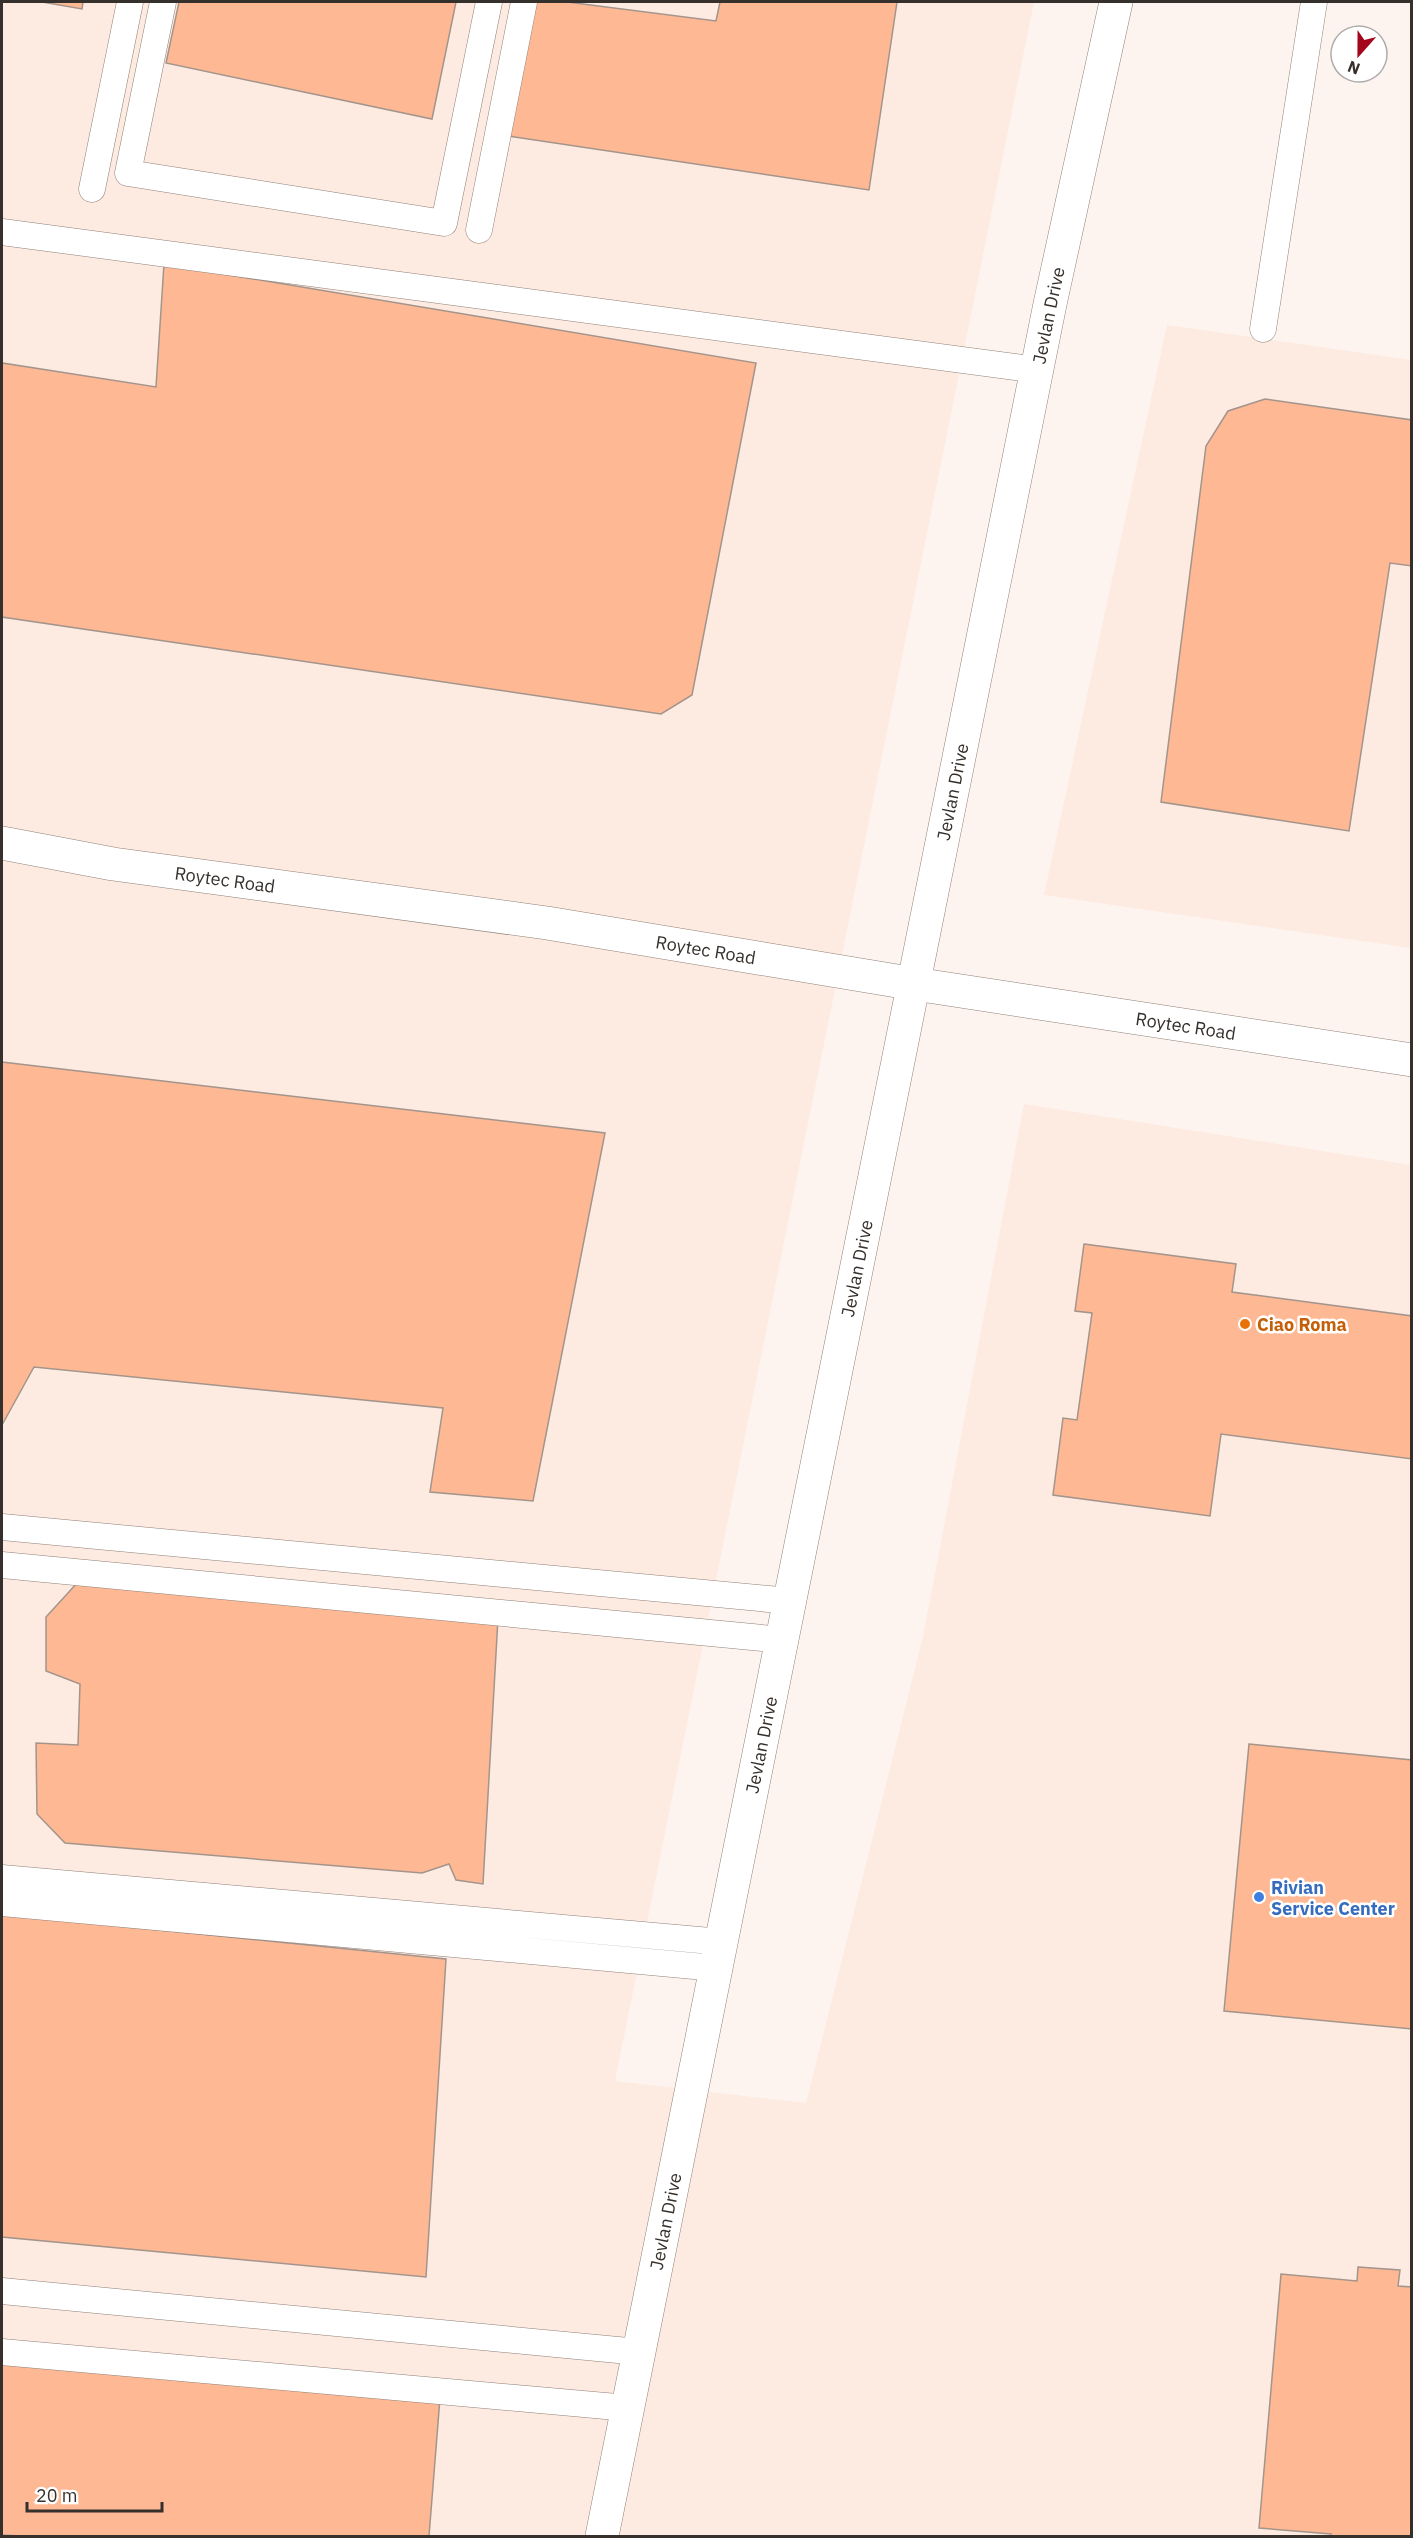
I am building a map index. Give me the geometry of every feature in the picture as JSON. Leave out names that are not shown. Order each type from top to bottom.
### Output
[{"type":"street","name":"Jevlan Drive","points":[[602,2536],[1037,370],[1116,2]]},
{"type":"street","name":"Roytec Road","points":[[2,843],[113,864],[547,923],[915,984],[1412,1060]]},
{"type":"lane","points":[[92,189],[130,2]]},
{"type":"lane","points":[[163,2],[128,173],[444,223],[489,2]]},
{"type":"lane","points":[[479,230],[524,2]]},
{"type":"lane","points":[[1263,329],[1314,2]]},
{"type":"lane","points":[[2,232],[1037,370]]},
{"type":"lane","points":[[2,1527],[790,1601]]},
{"type":"lane","points":[[2,1565],[783,1640]]},
{"type":"lane","points":[[2,1878],[719,1955]]},
{"type":"lane","points":[[2,1903],[719,1955]]},
{"type":"lane","points":[[2,2290],[639,2352]]},
{"type":"lane","points":[[2,2352],[628,2408]]},
{"type":"shaded area","points":[[2,2],[1034,2],[615,2081],[806,2103],[923,1637],[1024,1104],[1411,1165],[1411,2536],[2,2536]]},
{"type":"shaded area","points":[[1167,325],[1411,360],[1411,948],[1044,895]]},
{"type":"building","points":[[42,2],[83,2],[82,9]]},
{"type":"building","points":[[179,2],[456,2],[432,119],[166,63]]},
{"type":"building","points":[[536,2],[567,2],[716,21],[720,2],[897,2],[869,190],[508,136]]},
{"type":"building","points":[[164,264],[756,363],[692,695],[661,714],[2,617],[2,363],[156,387]]},
{"type":"building","points":[[1265,399],[1412,420],[1412,566],[1390,563],[1349,831],[1161,802],[1206,446],[1228,411]]},
{"type":"building","points":[[2,1062],[605,1133],[533,1501],[430,1492],[443,1408],[34,1367],[2,1425]]},
{"type":"building","points":[[1084,1244],[1236,1264],[1232,1292],[1412,1316],[1412,1459],[1221,1434],[1210,1516],[1053,1495],[1063,1418],[1077,1420],[1092,1313],[1075,1311]]},
{"type":"building","points":[[78,1582],[498,1618],[483,1884],[456,1880],[449,1864],[422,1873],[65,1843],[37,1814],[36,1743],[78,1745],[80,1684],[46,1671],[46,1617]]},
{"type":"building","points":[[1249,1744],[1412,1760],[1412,2029],[1224,2011]]},
{"type":"building","points":[[2,1914],[446,1959],[426,2277],[2,2237]]},
{"type":"building","points":[[1358,2267],[1400,2270],[1398,2286],[1412,2287],[1412,2536],[1331,2536],[1331,2534],[1259,2528],[1281,2274],[1357,2281]]},
{"type":"building","points":[[2,2359],[440,2398],[429,2536],[2,2535]]},
{"type":"place","name":"Ciao Roma","points":[[1245,1324]]},
{"type":"place","name":"Rivian Service Center","points":[[1259,1897]]}]
